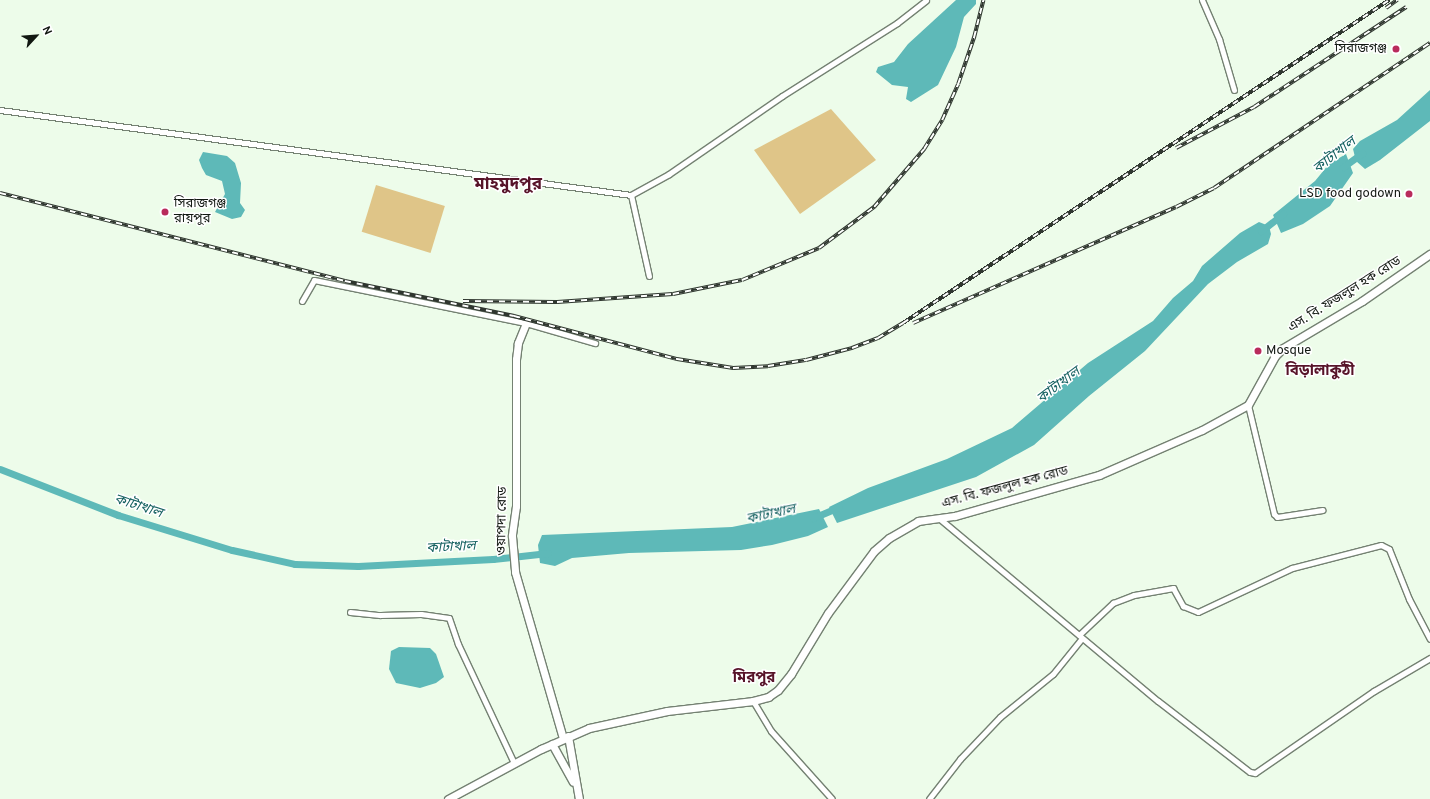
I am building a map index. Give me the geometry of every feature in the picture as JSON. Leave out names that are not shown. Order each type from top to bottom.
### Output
[{"type":"main road","name":"এস. বি. ফজলুল হক রোড","points":[[448,799],[566,737],[618,720],[667,711],[753,701],[778,690],[791,674],[828,613],[874,551],[889,538],[918,521],[940,519],[1099,475],[1202,430],[1248,405],[1253,399],[1275,356],[1283,348],[1362,301],[1430,254]]},
{"type":"main road","name":"ওয়াপদা রোড","points":[[526,323],[517,355],[516,506],[512,536],[515,572],[566,737],[579,799]]},
{"type":"main road","name":"ওয়াপদা রোড","points":[[552,744],[576,786]]},
{"type":"street","points":[[0,110],[631,195],[669,174],[782,96],[897,23],[926,0]]},
{"type":"street","points":[[1202,0],[1220,39],[1234,90]]},
{"type":"street","points":[[631,195],[649,276]]},
{"type":"street","points":[[302,301],[314,280],[526,323],[595,343]]},
{"type":"street","points":[[1248,405],[1274,514],[1277,517],[1322,510]]},
{"type":"street","points":[[940,519],[1158,701],[1250,772],[1255,773],[1374,690],[1430,658]]},
{"type":"street","points":[[929,799],[960,759],[1000,717],[1053,674],[1080,636],[1113,603],[1134,595],[1173,588],[1183,606],[1198,612],[1292,568],[1381,546],[1389,549],[1409,599],[1430,639]]},
{"type":"street","points":[[350,612],[380,615],[421,614],[448,618],[461,651],[514,763]]},
{"type":"street","points":[[753,701],[770,731],[832,799]]},
{"type":"shaded area","points":[[831,109],[876,160],[800,214],[754,150]]},
{"type":"shaded area","points":[[376,185],[445,206],[431,253],[362,232]]},
{"type":"water","points":[[956,0],[976,0],[976,4],[964,17],[956,47],[938,85],[911,102],[906,99],[908,87],[892,85],[876,72],[878,67],[894,62],[908,44]]},
{"type":"water","points":[[1430,90],[1430,121],[1380,160],[1365,169],[1356,161],[1353,149],[1360,141],[1397,120]]},
{"type":"water","points":[[203,152],[227,156],[235,163],[241,183],[240,203],[245,210],[241,217],[232,219],[215,212],[225,194],[222,181],[206,175],[202,168],[199,160]]},
{"type":"water","points":[[1346,154],[1353,173],[1330,206],[1303,224],[1281,233],[1273,215],[1315,181],[1329,164]]},
{"type":"water","points":[[1259,222],[1269,226],[1271,234],[1268,244],[1237,262],[1208,284],[1145,351],[1089,396],[1034,445],[976,477],[837,523],[829,507],[868,488],[947,459],[1012,428],[1088,363],[1153,321],[1173,298],[1193,281],[1202,266],[1240,233]]},
{"type":"water","points":[[819,509],[828,527],[808,536],[772,545],[741,550],[629,553],[572,558],[555,566],[540,563],[538,545],[542,535],[732,527]]},
{"type":"water","points":[[399,647],[430,648],[436,654],[444,677],[436,683],[420,688],[396,683],[389,669],[391,651]]},
{"type":"waterway","name":"কাটাখাল","points":[[1343,167],[1362,153]]},
{"type":"waterway","name":"কাটাখাল","points":[[1261,231],[1283,214]]},
{"type":"waterway","name":"কাটাখাল","points":[[0,469],[118,515],[232,550],[295,564],[358,566],[493,559],[548,553]]},
{"type":"waterway","name":"কাটাখাল","points":[[813,518],[839,507]]},
{"type":"railway","points":[[463,301],[557,302],[673,294],[742,280],[819,248],[874,207],[924,149],[942,120],[958,84],[974,37],[983,0]]},
{"type":"railway","points":[[0,193],[345,281],[514,316],[677,359],[733,368],[768,366],[806,360],[852,348],[878,338],[903,323],[1389,0]]},
{"type":"railway","points":[[1386,8],[1397,0]]},
{"type":"railway","points":[[1176,148],[1254,107],[1406,7]]},
{"type":"railway","points":[[913,323],[1176,207],[1214,188],[1430,43]]},
{"type":"place","name":"সিরাজগঞ্জ","points":[[1396,49]]},
{"type":"place","name":"LSD food godown","points":[[1409,194]]},
{"type":"place","name":"সিরাজগঞ্জ রায়পুর","points":[[165,212]]},
{"type":"place","name":"Mosque","points":[[1258,351]]},
{"type":"district","name":"মাহমুদপুর","points":[[508,186]]},
{"type":"district","name":"বিড়ালাকুঠী","points":[[1320,372]]},
{"type":"district","name":"মিরপুর","points":[[754,679]]}]
